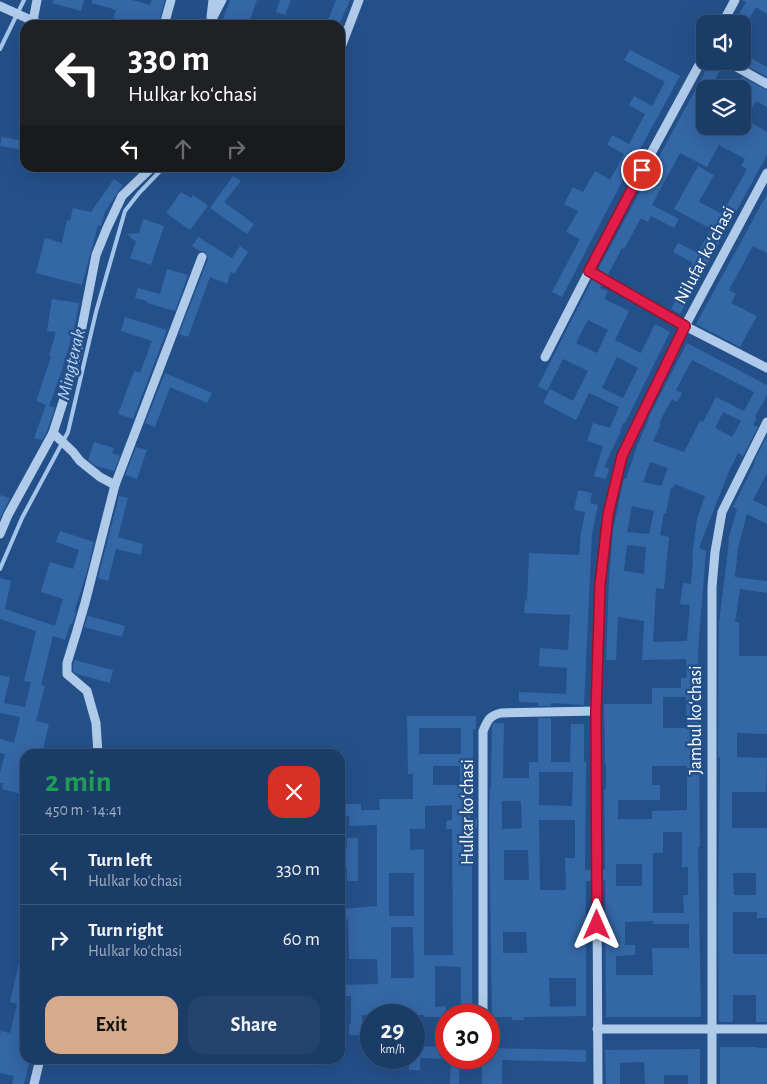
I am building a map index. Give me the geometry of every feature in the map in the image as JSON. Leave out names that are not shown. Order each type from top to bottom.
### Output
[{"type":"street","points":[[33,20],[37,0]]},
{"type":"street","points":[[165,20],[171,0]]},
{"type":"street","points":[[210,20],[213,0]]},
{"type":"street","points":[[212,20],[222,0]]},
{"type":"street","points":[[345,37],[359,0]]},
{"type":"street","points":[[727,15],[735,0]]},
{"type":"street","points":[[3,8],[31,20]]},
{"type":"street","points":[[545,357],[624,203],[696,70]]},
{"type":"street","points":[[742,70],[767,84]]},
{"type":"street","points":[[0,534],[8,515],[56,436],[74,368],[96,255],[122,196],[147,172]]},
{"type":"street","name":"Nilufar koʻchasi","points":[[598,1084],[596,711],[600,585],[608,515],[622,456],[685,326],[767,173]]},
{"type":"street","points":[[98,749],[96,723],[86,691],[67,674],[67,663],[85,603],[115,485],[202,257]]},
{"type":"street","points":[[589,271],[685,326],[767,368]]},
{"type":"street","name":"Jambul koʻchasi","points":[[712,1084],[712,587],[715,552],[722,512],[767,422]]},
{"type":"street","points":[[56,436],[86,467],[115,485]]},
{"type":"street","name":"Hulkar koʻchasi","points":[[483,1004],[484,731],[487,721],[492,716],[501,713],[596,711]]},
{"type":"street","points":[[597,1030],[767,1029]]},
{"type":"street","points":[[34,1084],[39,1064]]},
{"type":"building","points":[[53,0],[84,0],[81,11],[52,3]]},
{"type":"building","points":[[92,0],[132,0],[150,5],[152,0],[165,0],[159,20],[121,20],[113,18],[116,10],[92,3]]},
{"type":"building","points":[[230,0],[257,0],[250,20],[223,19]]},
{"type":"building","points":[[280,0],[291,0],[285,15],[276,12]]},
{"type":"building","points":[[336,0],[350,0],[341,20],[328,20]]},
{"type":"building","points":[[742,0],[767,0],[767,14],[756,7],[751,16],[738,15],[746,2]]},
{"type":"building","points":[[630,50],[680,76],[562,297],[552,292],[580,239],[566,232],[578,211],[564,204],[573,187],[583,192],[595,171],[610,180],[624,154],[607,145],[612,135],[629,144],[645,114],[629,105],[634,96],[652,106],[665,82],[624,60]]},
{"type":"building","points":[[751,58],[767,67],[767,77],[751,68]]},
{"type":"building","points":[[706,70],[720,70],[715,80],[701,80]]},
{"type":"building","points":[[751,82],[767,90],[767,107],[756,101],[751,110]]},
{"type":"building","points":[[696,89],[696,135],[751,135],[751,123],[767,132],[767,155],[680,314],[671,309],[690,273],[688,272],[693,263],[673,252],[678,243],[698,253],[711,229],[674,209],[698,166],[714,175],[699,202],[722,214],[747,169],[741,166],[745,159],[719,145],[707,167],[680,153],[652,205],[679,219],[674,228],[651,216],[648,222],[641,218],[608,275],[598,269]]},
{"type":"building","points":[[2,137],[20,140],[20,149],[0,146]]},
{"type":"building","points":[[233,176],[241,181],[224,202],[254,224],[247,234],[210,208]]},
{"type":"building","points":[[114,179],[123,185],[105,211],[101,226],[98,225],[82,285],[36,273],[45,238],[62,243],[67,220],[70,221],[73,208],[91,212]]},
{"type":"building","points":[[181,192],[191,198],[193,195],[208,206],[190,230],[166,213]]},
{"type":"building","points":[[767,194],[767,253],[753,246],[729,290],[736,294],[731,303],[757,316],[740,347],[696,324]]},
{"type":"building","points":[[143,219],[164,226],[151,265],[130,258],[136,242],[127,234],[139,233]]},
{"type":"building","points":[[198,237],[232,258],[240,246],[248,252],[234,274],[231,272],[227,284],[210,277],[188,337],[179,334],[208,259],[204,251],[200,251],[192,246]]},
{"type":"building","points":[[167,269],[188,275],[175,311],[135,298],[138,288],[160,294]]},
{"type":"building","points":[[592,280],[602,285],[600,288],[608,291],[604,299],[629,311],[615,340],[641,353],[655,324],[670,332],[625,423],[623,423],[604,467],[609,469],[606,479],[594,476],[603,446],[587,441],[593,423],[610,428],[619,407],[589,393],[576,420],[543,403],[550,389],[573,401],[588,371],[563,359],[547,391],[538,386]],"holes":[[[588,320],[608,330],[597,353],[576,343]],[[617,357],[638,368],[623,398],[602,388]]]},
{"type":"building","points":[[52,299],[79,303],[73,335],[49,406],[55,408],[42,440],[34,438],[46,405],[36,401],[51,357],[49,356],[56,332],[47,331]]},
{"type":"building","points":[[125,317],[167,330],[133,419],[118,414],[134,371],[140,373],[152,341],[121,331]]},
{"type":"building","points":[[687,343],[767,385],[767,395],[755,417],[757,418],[753,425],[758,427],[743,456],[738,453],[729,471],[699,548],[706,551],[698,651],[700,847],[698,847],[701,1017],[606,1017],[605,880],[603,881],[603,870],[605,869],[604,789],[606,790],[604,704],[652,704],[652,688],[681,688],[681,678],[687,678],[686,659],[642,660],[644,621],[618,617],[616,660],[606,660],[613,530],[624,478],[626,479],[648,418]],"holes":[[[692,360],[754,392],[744,411],[716,397],[703,422],[700,421],[684,452],[653,441],[661,424],[659,423],[672,399],[677,402],[682,393],[676,390]],[[723,412],[741,421],[732,437],[715,428]],[[650,462],[668,468],[661,486],[643,482]],[[675,484],[705,496],[697,519],[691,584],[683,583],[680,604],[690,605],[687,641],[653,642],[656,588],[664,589],[669,537],[660,535],[671,487],[673,488]],[[632,506],[654,511],[649,534],[627,532]],[[627,545],[646,547],[644,574],[624,571]],[[663,697],[686,697],[687,728],[663,728]],[[652,766],[687,766],[687,810],[652,811],[652,819],[618,819],[618,800],[660,800],[660,785],[652,785]],[[663,832],[682,832],[682,867],[688,867],[688,895],[683,895],[684,913],[653,913],[653,853],[663,853]],[[616,864],[642,864],[642,886],[616,886]],[[653,921],[653,924],[689,924],[689,948],[652,948],[653,975],[616,975],[616,956],[635,955],[635,945],[625,945],[625,922]]]},
{"type":"building","points":[[165,373],[212,393],[207,403],[170,387],[155,427],[145,423]]},
{"type":"building","points":[[767,436],[767,473],[753,500],[767,507],[767,524],[747,514],[738,548],[735,577],[767,581],[767,593],[740,589],[735,622],[739,622],[739,656],[767,656],[767,734],[737,733],[737,757],[767,758],[766,792],[732,792],[732,828],[767,828],[767,918],[757,918],[757,912],[733,912],[733,954],[767,954],[767,1022],[756,1022],[756,995],[733,995],[733,1022],[719,1022],[719,622],[728,540],[737,509],[733,507]],"holes":[[[733,873],[756,873],[756,895],[734,895]]]},
{"type":"building","points":[[94,442],[114,448],[112,453],[120,456],[114,471],[96,466],[88,460]]},
{"type":"building","points":[[136,447],[147,450],[137,479],[125,475]]},
{"type":"building","points":[[578,490],[592,493],[590,503],[598,505],[592,534],[584,705],[551,703],[551,706],[538,706],[538,703],[519,702],[519,692],[566,694],[567,668],[539,666],[540,648],[568,650],[570,615],[524,613],[525,600],[527,601],[529,553],[579,555],[585,512],[574,510]]},
{"type":"building","points":[[0,495],[10,498],[0,518]]},
{"type":"building","points":[[119,496],[128,498],[118,537],[143,544],[141,555],[116,549],[108,581],[98,578]]},
{"type":"building","points":[[60,531],[94,542],[72,624],[70,624],[65,640],[53,636],[41,685],[45,686],[36,721],[49,724],[43,749],[20,749],[20,794],[2,789],[3,783],[0,783],[0,773],[5,754],[0,753],[0,739],[14,743],[20,717],[0,713],[0,675],[10,677],[4,703],[25,707],[31,682],[24,681],[36,631],[0,619],[0,578],[11,581],[5,609],[55,626],[63,599],[41,592],[50,562],[73,569],[79,550],[56,542]]},
{"type":"building","points":[[88,616],[125,626],[122,637],[84,627]]},
{"type":"building","points":[[74,660],[113,670],[110,683],[77,674],[73,671]]},
{"type":"building","points":[[407,716],[476,716],[476,729],[473,729],[473,766],[470,766],[470,788],[473,788],[473,799],[470,799],[470,819],[477,819],[477,828],[472,828],[472,1004],[461,1004],[461,967],[435,966],[435,1017],[425,1017],[425,1004],[360,1004],[360,1035],[349,1035],[351,996],[345,996],[345,985],[378,984],[377,959],[349,959],[348,919],[345,919],[345,909],[377,906],[377,825],[349,826],[349,816],[345,816],[345,804],[361,804],[361,810],[380,810],[379,799],[413,799],[413,774],[408,774]],"holes":[[[419,728],[461,728],[461,754],[419,754]],[[433,766],[460,766],[460,785],[433,785]],[[452,805],[452,820],[446,821],[446,829],[452,829],[453,955],[424,955],[424,849],[410,850],[410,829],[425,829],[425,806]],[[389,873],[414,873],[414,916],[389,916]],[[391,927],[413,927],[414,978],[391,978]]]},
{"type":"building","points":[[538,718],[551,718],[551,762],[570,762],[571,724],[584,724],[584,762],[586,762],[585,870],[591,870],[591,881],[586,881],[586,1016],[524,1017],[524,1020],[512,1020],[512,1017],[500,1017],[500,1004],[492,1004],[489,818],[492,726],[494,723],[504,723],[503,778],[529,778],[529,762],[538,762]],"holes":[[[539,772],[573,772],[572,806],[539,805]],[[502,801],[521,801],[522,828],[502,829]],[[539,820],[575,820],[575,858],[565,858],[566,890],[540,890]],[[504,850],[528,850],[529,880],[504,880]],[[503,932],[526,932],[527,953],[503,953]],[[549,978],[576,978],[576,1006],[550,1007]]]},
{"type":"building","points":[[347,838],[358,838],[358,881],[347,881],[345,848],[347,848]]},
{"type":"building","points":[[20,959],[20,1036],[18,1045],[20,1046],[20,1064],[29,1064],[24,1084],[12,1084],[14,1076],[0,1073],[1,1031],[10,1033],[17,1004],[10,1002]]},
{"type":"building","points":[[425,1046],[435,1047],[435,1059],[425,1058]]},
{"type":"building","points":[[720,1047],[767,1048],[767,1084],[720,1084]]},
{"type":"building","points":[[500,1048],[586,1050],[586,1062],[502,1060],[502,1084],[482,1084],[482,1069],[500,1069]]},
{"type":"building","points":[[700,1049],[700,1084],[688,1084],[688,1075],[664,1075],[664,1084],[645,1084],[644,1062],[620,1063],[620,1084],[606,1084],[605,1050]]},
{"type":"building","points":[[451,1069],[460,1069],[459,1084],[450,1084]]},
{"type":"waterway","points":[[0,49],[24,0]]},
{"type":"waterway","name":"Mingterak","points":[[0,569],[22,518],[68,432],[96,312],[125,211],[159,172]]},
{"type":"route","points":[[597,925],[596,711],[600,585],[608,515],[622,456],[685,326],[589,271],[642,170]]}]
